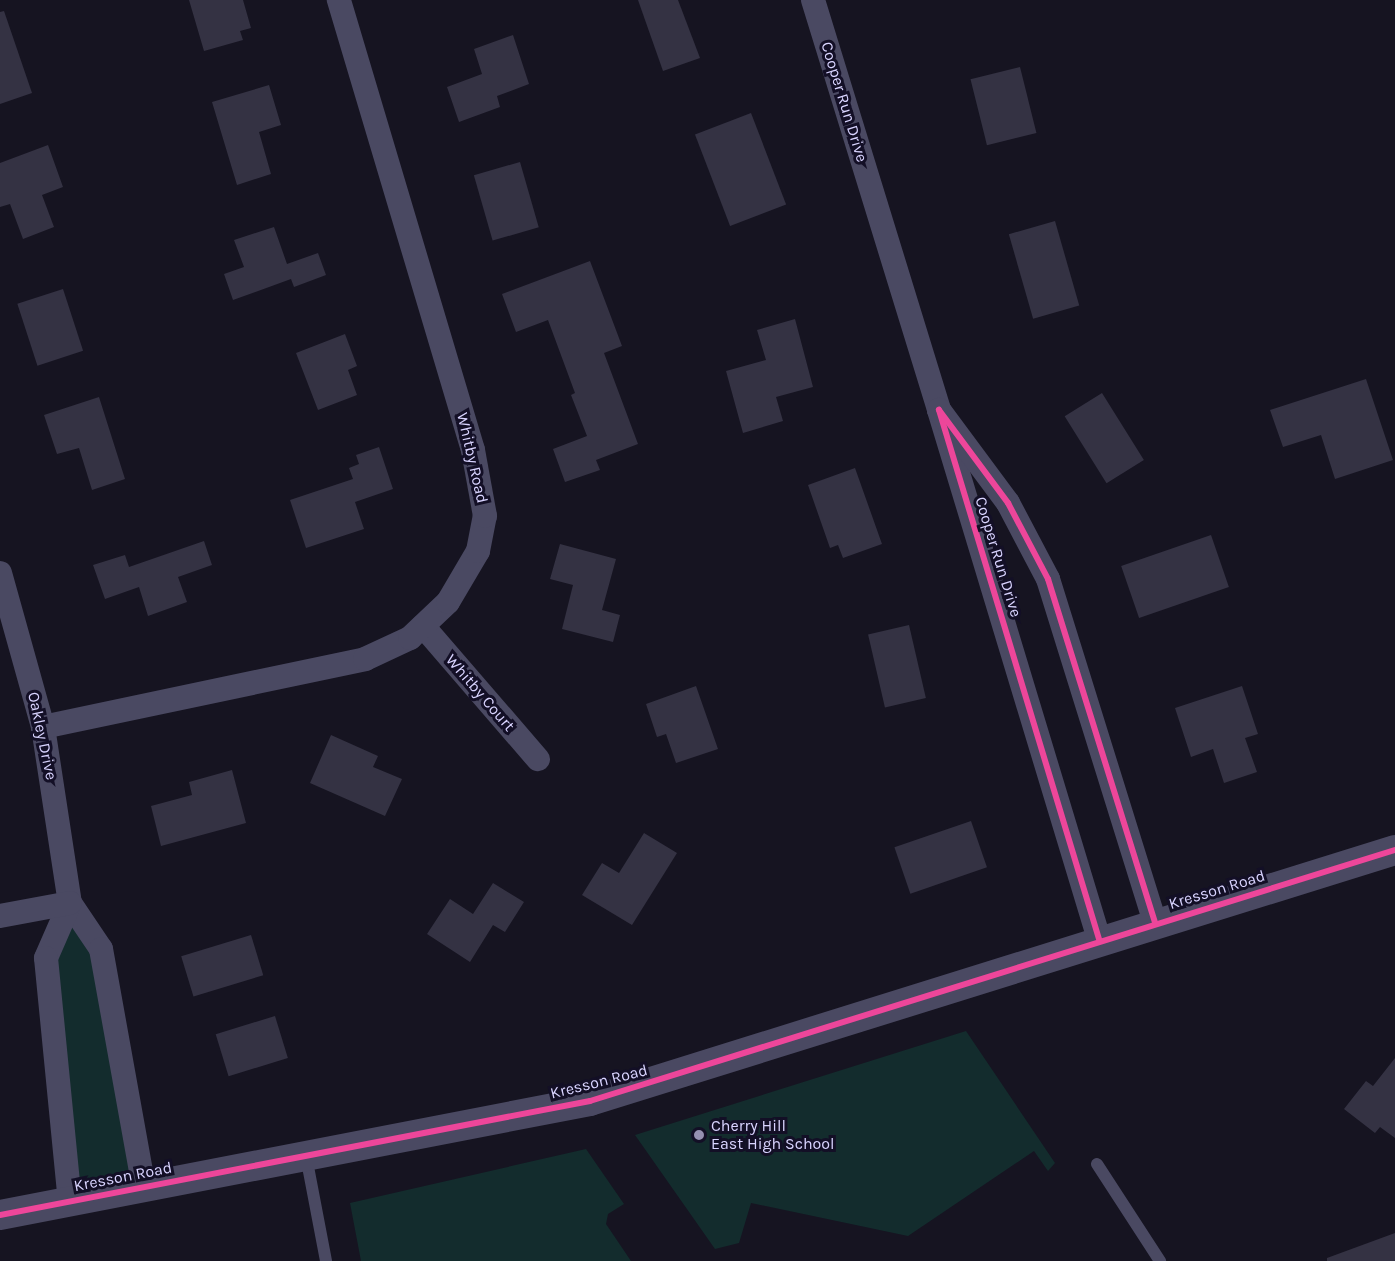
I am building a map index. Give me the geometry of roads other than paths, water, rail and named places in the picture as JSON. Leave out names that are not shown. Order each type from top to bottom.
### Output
[{"type":"street","name":"Whitby Road","points":[[43,727],[365,659],[410,638],[423,626],[448,602],[478,551],[485,516],[473,450],[339,0]]},
{"type":"street","name":"Cooper Run Drive","points":[[813,0],[1099,939]]},
{"type":"street","name":"Cooper Run Drive","points":[[939,410],[1008,503],[1048,579],[1155,922]]},
{"type":"street","name":"Oakley Drive","points":[[0,573],[43,727],[70,903]]},
{"type":"street","name":"Whitby Court","points":[[423,626],[538,759]]},
{"type":"street","name":"Kresson Road","points":[[0,1215],[590,1101],[1099,939],[1395,850]]},
{"type":"street","points":[[0,916],[70,903]]},
{"type":"street","points":[[70,903],[101,949],[144,1187]]},
{"type":"street","points":[[70,903],[46,958],[70,1202]]},
{"type":"lane","points":[[306,1155],[326,1261]]},
{"type":"lane","points":[[1097,1164],[1160,1261]]},
{"type":"place","name":"Cherry Hill East High School","points":[[699,1135]]}]
